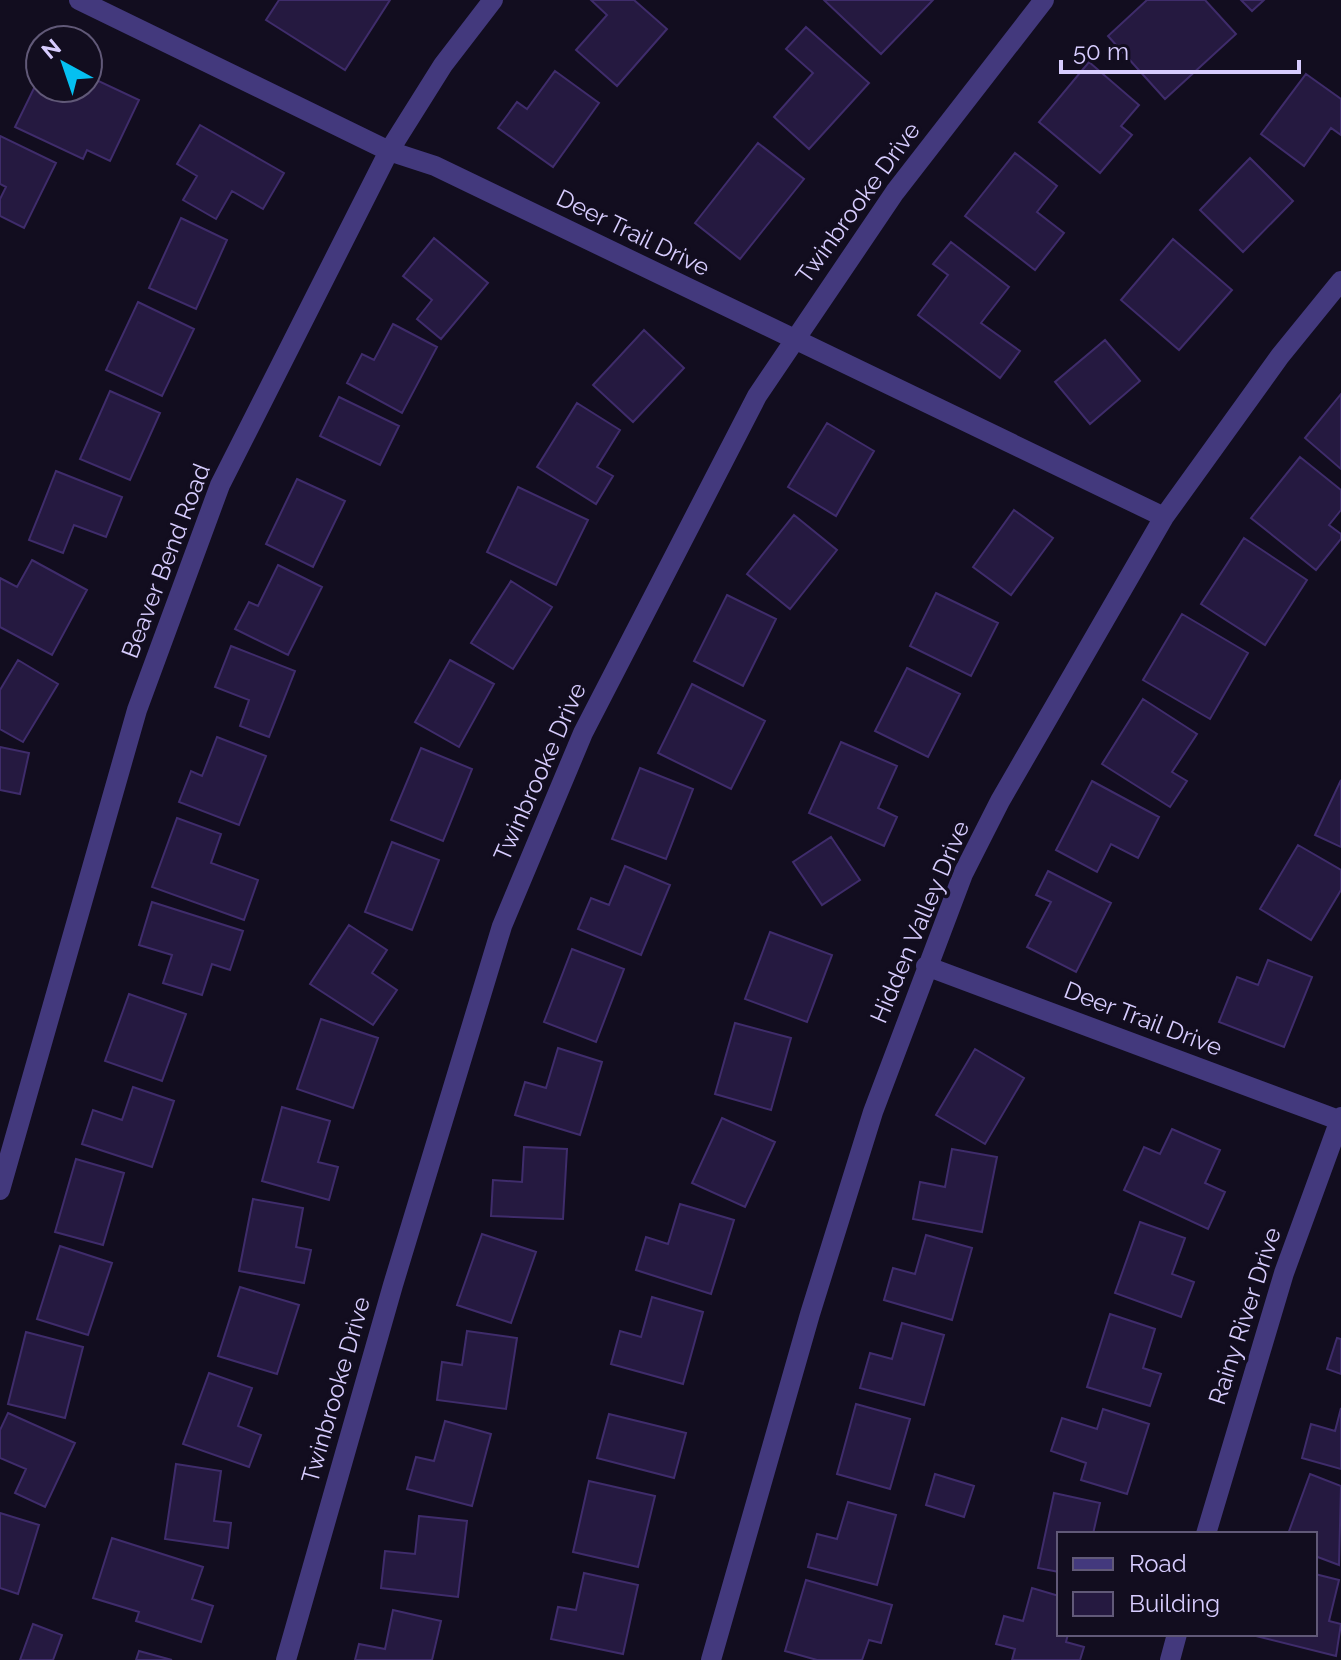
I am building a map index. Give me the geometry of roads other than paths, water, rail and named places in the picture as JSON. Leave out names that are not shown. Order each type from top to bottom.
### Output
[{"type":"street","name":"Deer Trail Drive","points":[[79,0],[389,151],[435,166],[1164,517]]},
{"type":"street","name":"Beaver Bend Road","points":[[0,1190],[137,710],[220,485],[389,151],[443,65],[493,0]]},
{"type":"street","name":"Twinbrooke Drive","points":[[286,1660],[393,1285],[502,926],[590,719],[757,396],[792,339],[895,192],[1044,0]]},
{"type":"street","name":"Hidden Valley Drive","points":[[711,1660],[810,1314],[873,1112],[963,874],[1000,801],[1164,517],[1280,356],[1341,281]]},
{"type":"street","name":"Deer Trail Drive","points":[[926,966],[1340,1120]]},
{"type":"street","name":"Rainy River Drive","points":[[1207,1532],[1284,1273],[1340,1120]]},
{"type":"street","points":[[1170,1660],[1176,1636]]}]
